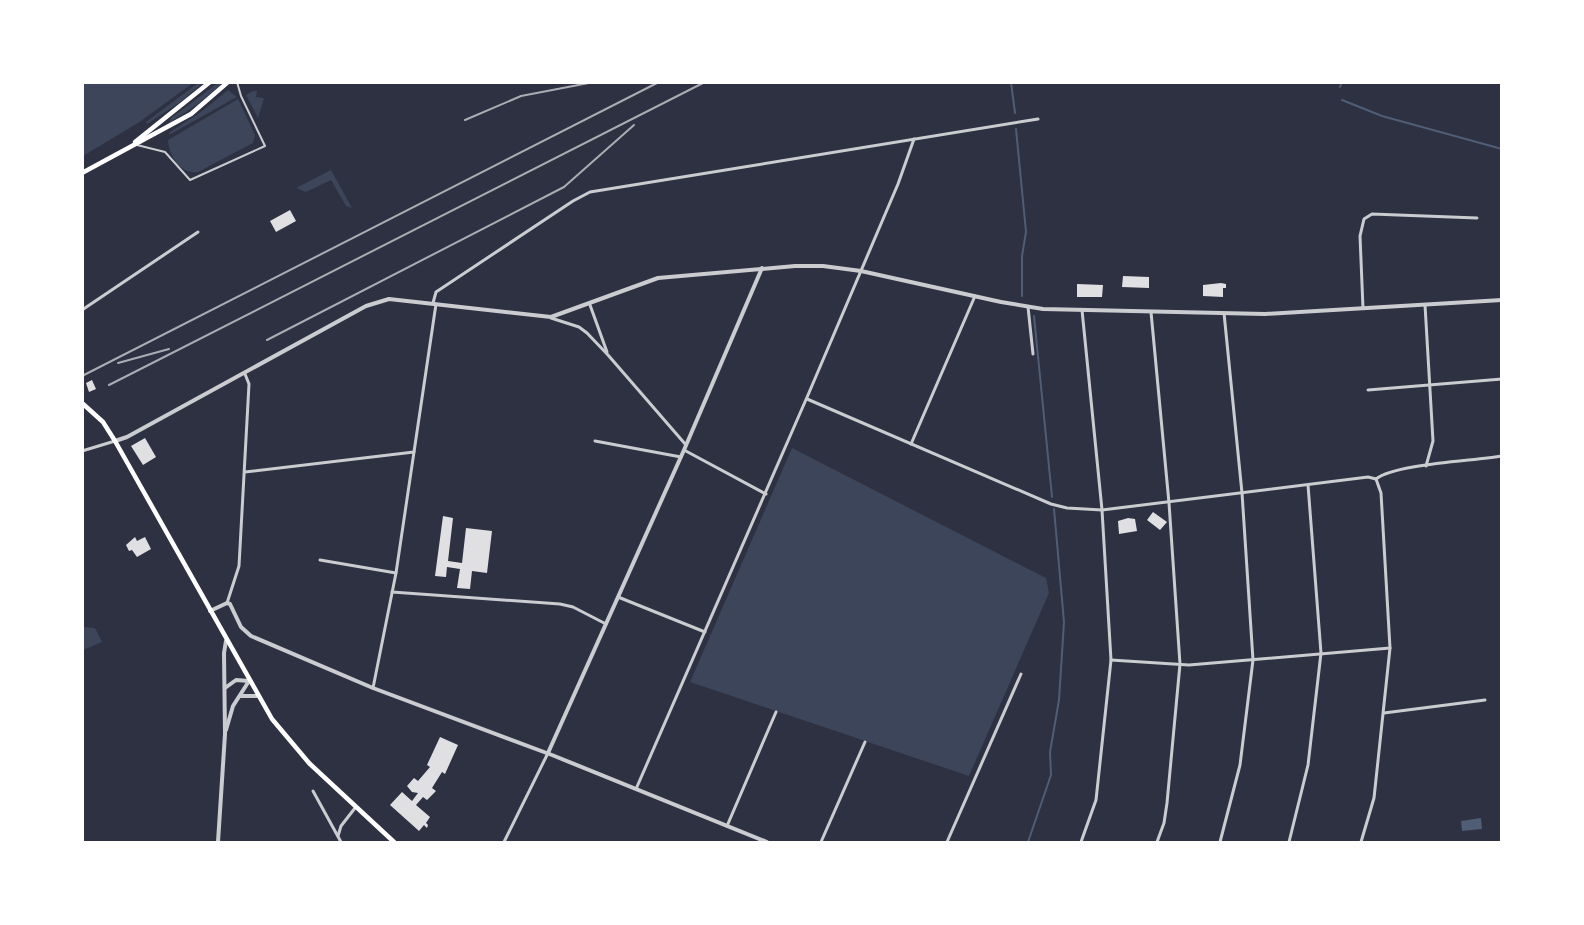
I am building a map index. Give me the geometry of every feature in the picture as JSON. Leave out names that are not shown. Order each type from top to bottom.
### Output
[{"type":"main road","points":[[132,144],[147,130],[210,82]]},
{"type":"main road","points":[[82,173],[132,144],[152,137],[191,114],[228,82]]},
{"type":"main road","points":[[82,403],[98,416],[115,441],[257,696],[294,748],[355,808],[394,842]]},
{"type":"street","points":[[373,688],[396,573],[436,292],[573,201],[590,192],[1038,119]]},
{"type":"street","points":[[636,789],[807,399],[913,147],[914,139]]},
{"type":"street","points":[[1363,309],[1360,236],[1364,219],[1372,214],[1477,218]]},
{"type":"street","points":[[82,310],[198,232]]},
{"type":"street","points":[[551,318],[590,305],[642,282],[658,278],[762,268],[823,266],[861,270],[1028,307],[1082,310],[1224,313],[1363,309],[1502,300]]},
{"type":"street","points":[[504,842],[548,754],[685,448],[762,268]]},
{"type":"street","points":[[911,444],[975,296]]},
{"type":"street","points":[[82,451],[127,437],[378,301],[401,299],[551,318],[579,327],[608,355],[685,448],[766,494]]},
{"type":"street","points":[[590,305],[608,355]]},
{"type":"street","points":[[1425,305],[1433,441],[1426,466]]},
{"type":"street","points":[[1028,307],[1033,354]]},
{"type":"street","points":[[1081,842],[1096,800],[1111,660],[1102,510],[1082,310]]},
{"type":"street","points":[[1150,312],[1169,503],[1180,664],[1167,803],[1164,823],[1157,842]]},
{"type":"street","points":[[1220,842],[1240,765],[1253,660],[1242,493],[1224,313]]},
{"type":"street","points":[[210,611],[227,603],[239,566],[249,384],[245,374]]},
{"type":"street","points":[[1368,390],[1502,379]]},
{"type":"street","points":[[807,399],[1053,505],[1067,508],[1102,510],[1368,477],[1376,479]]},
{"type":"street","points":[[595,441],[680,457]]},
{"type":"street","points":[[245,472],[414,452]]},
{"type":"street","points":[[1376,479],[1382,474],[1502,456]]},
{"type":"street","points":[[1362,842],[1374,798],[1390,648],[1381,493],[1376,479]]},
{"type":"street","points":[[1288,842],[1308,765],[1320,653],[1308,485]]},
{"type":"street","points":[[320,560],[396,573]]},
{"type":"street","points":[[392,592],[560,604],[573,607],[606,624]]},
{"type":"street","points":[[618,597],[705,632]]},
{"type":"street","points":[[227,603],[230,604],[241,627],[252,636],[373,688],[548,754],[767,842]]},
{"type":"street","points":[[218,842],[225,734],[226,642]]},
{"type":"street","points":[[1111,660],[1180,664],[1253,660],[1390,648]]},
{"type":"street","points":[[946,842],[1021,674]]},
{"type":"street","points":[[224,688],[234,681],[249,681],[233,706],[225,734]]},
{"type":"street","points":[[241,696],[257,696]]},
{"type":"street","points":[[1384,713],[1485,700]]},
{"type":"street","points":[[727,826],[776,712]]},
{"type":"street","points":[[821,842],[866,742]]},
{"type":"street","points":[[313,791],[341,842]]},
{"type":"street","points":[[338,836],[341,826],[355,808]]},
{"type":"lane","points":[[132,144],[165,152],[190,180],[265,146],[241,96],[237,82]]},
{"type":"shaded area","points":[[82,83],[193,83],[138,123],[83,156]]},
{"type":"shaded area","points":[[198,83],[203,83],[179,103],[147,124],[146,122]]},
{"type":"shaded area","points":[[218,83],[222,83],[198,104],[169,123],[171,118]]},
{"type":"shaded area","points":[[228,90],[237,97],[169,135],[170,132],[201,112]]},
{"type":"shaded area","points":[[257,91],[256,97],[264,98],[258,118],[246,95]]},
{"type":"shaded area","points":[[238,99],[255,135],[253,143],[198,172],[192,172],[181,167],[173,158],[168,140]]},
{"type":"shaded area","points":[[331,170],[352,208],[346,206],[331,180],[306,192],[296,188]]},
{"type":"shaded area","points":[[792,448],[1046,578],[1049,593],[969,776],[690,682]]},
{"type":"shaded area","points":[[83,627],[95,628],[102,642],[83,650]]},
{"type":"shaded area","points":[[1481,818],[1482,829],[1462,831],[1461,821]]},
{"type":"building","points":[[290,210],[296,221],[276,232],[270,221]]},
{"type":"building","points":[[1123,276],[1149,277],[1149,288],[1122,287]]},
{"type":"building","points":[[1077,284],[1103,285],[1102,297],[1077,297]]},
{"type":"building","points":[[1226,284],[1226,288],[1223,288],[1223,297],[1203,296],[1203,285]]},
{"type":"building","points":[[92,380],[96,389],[89,392],[86,383]]},
{"type":"building","points":[[145,438],[156,457],[143,465],[131,446]]},
{"type":"building","points":[[1153,512],[1167,522],[1160,530],[1147,520]]},
{"type":"building","points":[[443,516],[453,518],[448,561],[462,563],[466,528],[492,531],[487,573],[472,571],[470,589],[457,588],[460,569],[447,567],[446,577],[435,576]]},
{"type":"building","points":[[1128,518],[1135,519],[1137,531],[1119,534],[1118,521]]},
{"type":"building","points":[[135,537],[137,541],[145,537],[151,549],[137,557],[132,550],[129,551],[126,545]]},
{"type":"building","points":[[440,737],[458,745],[445,774],[442,772],[432,788],[436,791],[427,800],[423,797],[416,805],[430,817],[426,823],[428,825],[427,828],[424,825],[419,831],[390,805],[402,792],[412,801],[418,793],[412,792],[407,786],[414,778],[418,781],[430,767],[427,765]]},
{"type":"waterway","points":[[1011,82],[1015,113]]},
{"type":"waterway","points":[[1340,87],[1342,82]]},
{"type":"waterway","points":[[1342,100],[1382,116],[1502,149]]},
{"type":"waterway","points":[[1016,129],[1026,232],[1022,256],[1022,296]]},
{"type":"waterway","points":[[1034,316],[1052,497]]},
{"type":"waterway","points":[[1028,842],[1051,775],[1050,752],[1059,700],[1064,622],[1054,509]]},
{"type":"railway","points":[[465,120],[521,96],[594,82]]},
{"type":"railway","points":[[82,376],[659,82]]},
{"type":"railway","points":[[109,385],[703,83]]},
{"type":"railway","points":[[267,340],[564,187],[634,125]]},
{"type":"railway","points":[[118,363],[169,349]]}]
